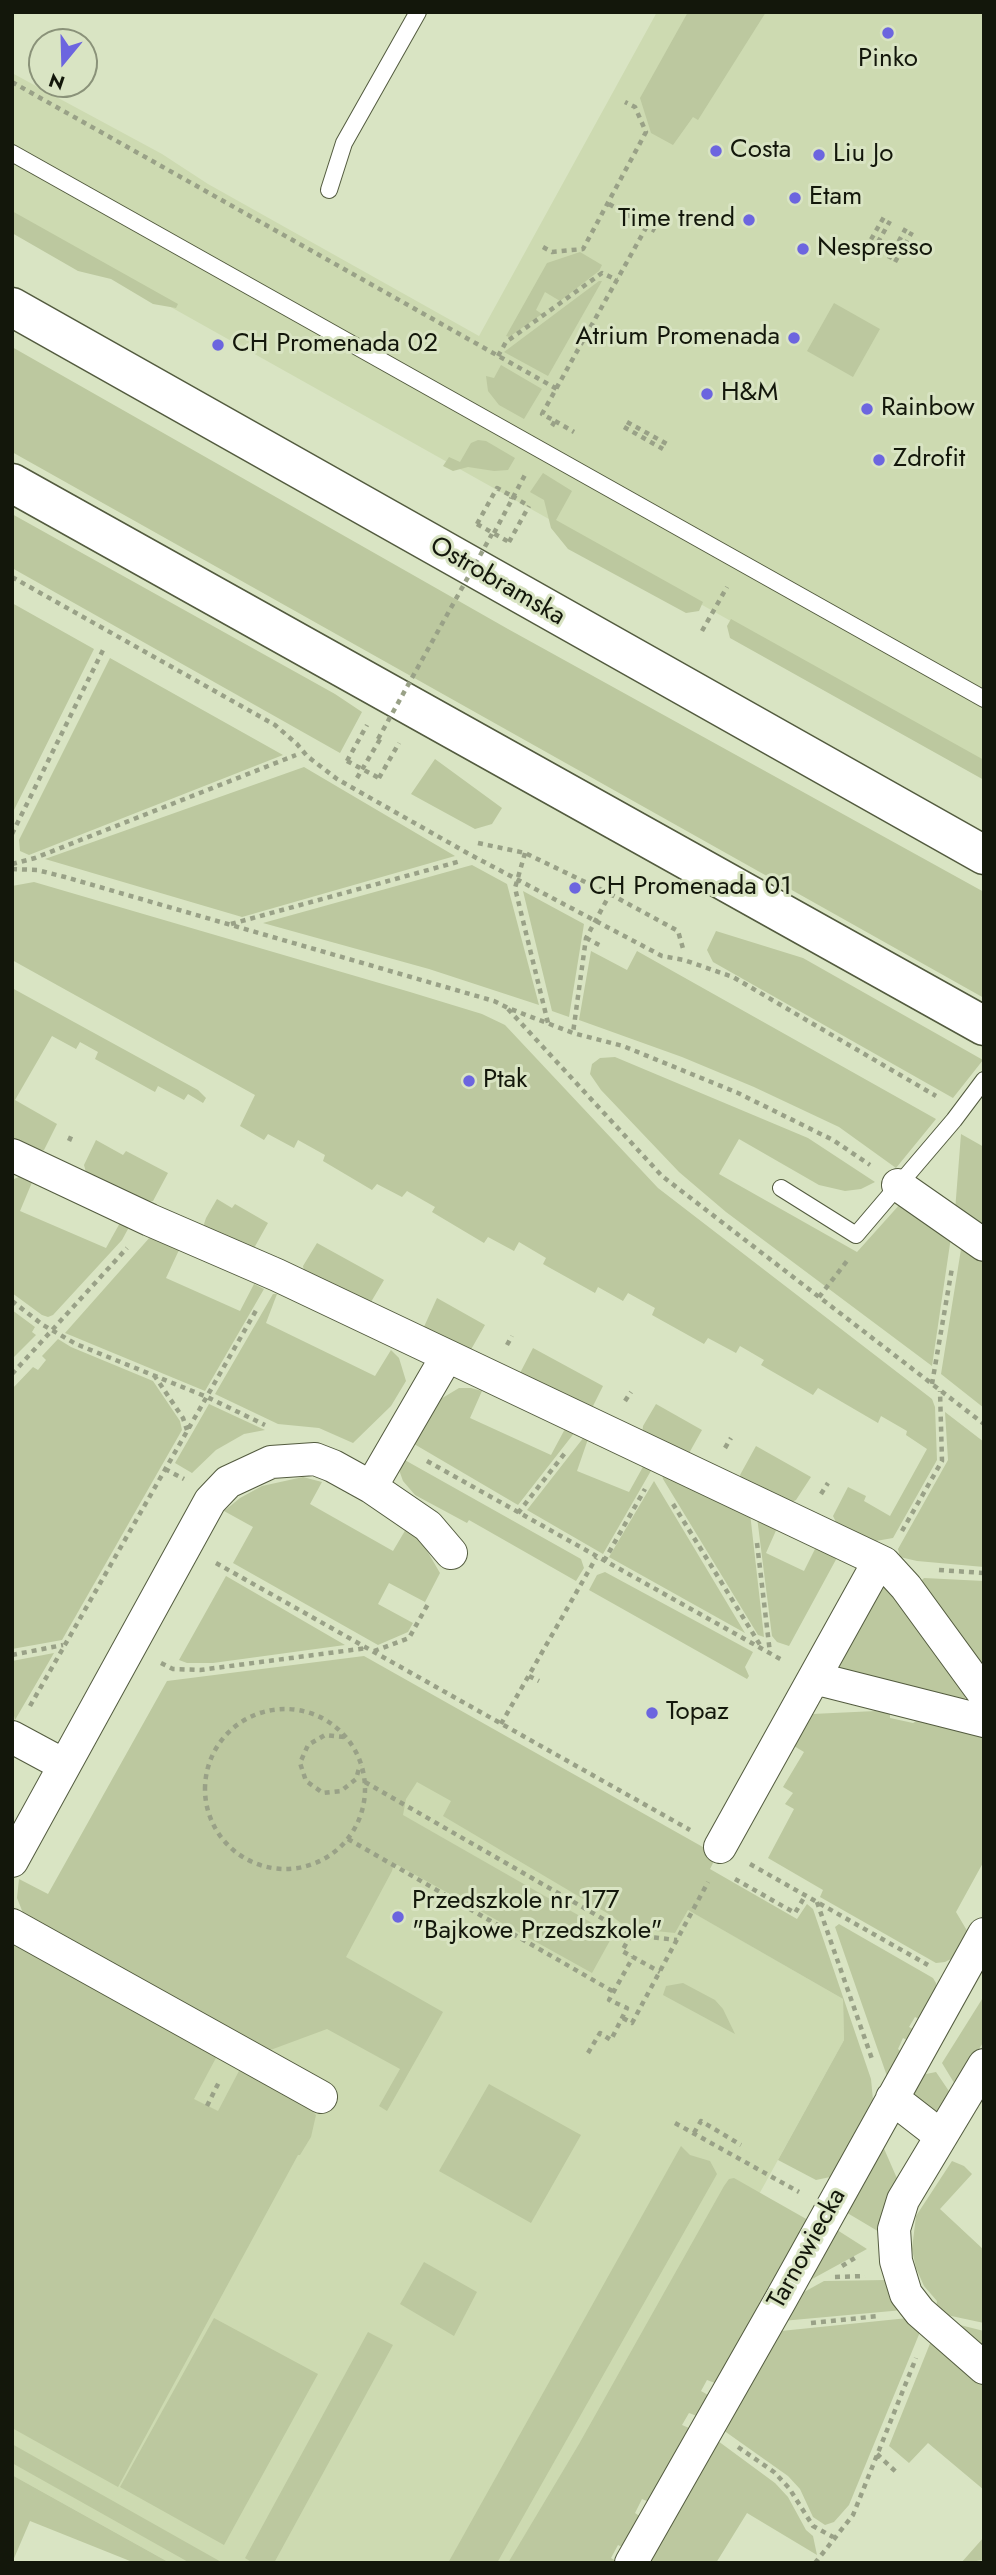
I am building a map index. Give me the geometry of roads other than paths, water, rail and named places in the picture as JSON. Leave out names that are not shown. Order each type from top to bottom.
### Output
[{"type":"main road","name":"Ostrobramska","points":[[12,307],[984,855]]},
{"type":"main road","points":[[12,483],[984,1026]]},
{"type":"street","points":[[12,1155],[150,1220],[277,1275],[589,1422],[659,1466],[752,1501],[881,1562],[906,1587],[984,1694]]},
{"type":"street","points":[[898,1185],[972,1237]]},
{"type":"street","points":[[371,1487],[447,1356]]},
{"type":"street","points":[[12,1861],[210,1501],[228,1482],[271,1462],[315,1459],[371,1487],[428,1526],[451,1553]]},
{"type":"street","points":[[720,1855],[814,1678],[881,1562]]},
{"type":"street","points":[[814,1678],[984,1721]]},
{"type":"street","points":[[19,1726],[64,1765]]},
{"type":"street","points":[[12,1925],[321,2097]]},
{"type":"street","name":"Tarnowiecka","points":[[631,2563],[984,1934]]},
{"type":"street","points":[[984,2065],[903,2200],[894,2229],[896,2261],[906,2294],[925,2317],[984,2368]]},
{"type":"street","points":[[892,2098],[941,2136]]},
{"type":"lane","points":[[328,190],[344,143],[418,12]]},
{"type":"lane","points":[[12,153],[984,699]]},
{"type":"lane","points":[[781,1188],[856,1235],[984,1080]]},
{"type":"place","name":"Pinko","points":[[888,33]]},
{"type":"place","name":"Costa","points":[[716,151]]},
{"type":"place","name":"Liu Jo","points":[[819,155]]},
{"type":"place","name":"Etam","points":[[795,198]]},
{"type":"place","name":"Time trend","points":[[749,220]]},
{"type":"place","name":"Nespresso","points":[[803,249]]},
{"type":"place","name":"Atrium Promenada","points":[[794,338]]},
{"type":"place","name":"CH Promenada 02","points":[[218,345]]},
{"type":"place","name":"H&M","points":[[707,394]]},
{"type":"place","name":"Rainbow","points":[[867,409]]},
{"type":"place","name":"Zdrofit","points":[[879,460]]},
{"type":"place","name":"CH Promenada 01","points":[[575,888]]},
{"type":"place","name":"Ptak","points":[[469,1081]]},
{"type":"place","name":"Topaz","points":[[652,1713]]},
{"type":"place","name":"Przedszkole nr 177 \"Bajkowe Przedszkole\"","points":[[398,1917]]}]
